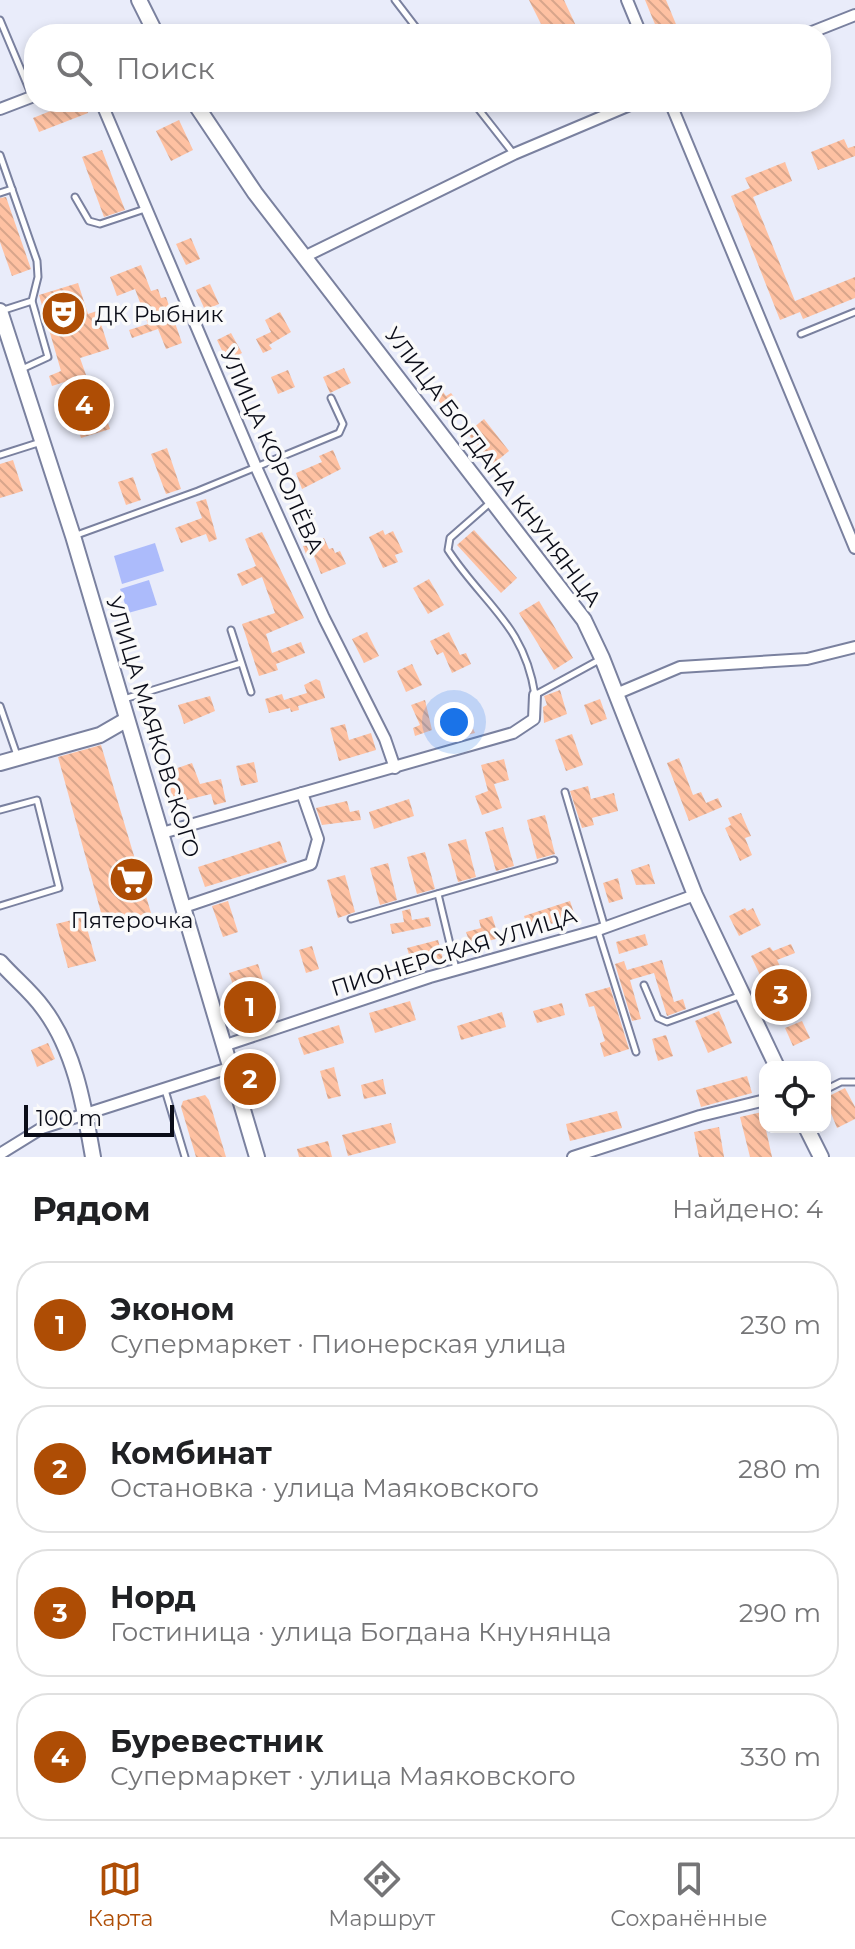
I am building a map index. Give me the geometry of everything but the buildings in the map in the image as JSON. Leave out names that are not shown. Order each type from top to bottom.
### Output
[{"type":"street","points":[[139,0],[151,24]]},
{"type":"street","points":[[627,0],[637,24]]},
{"type":"street","points":[[831,24],[855,15]]},
{"type":"street","points":[[0,109],[24,100]]},
{"type":"street","name":"УЛИЦА КОРОЛЁВА","points":[[105,112],[256,467],[324,618],[385,739],[395,768]]},
{"type":"street","name":"УЛИЦА БОГДАНА КНУНЯНЦА","points":[[200,112],[228,156],[304,257],[574,606],[602,658],[695,895],[774,1061]]},
{"type":"street","points":[[304,257],[514,154],[613,112]]},
{"type":"street","points":[[674,112],[855,548]]},
{"type":"street","name":"УЛИЦА МАЯКОВСКОГО","points":[[0,313],[73,536],[257,1157]]},
{"type":"street","points":[[616,694],[680,667],[807,659],[855,647]]},
{"type":"street","points":[[162,833],[513,733],[534,719],[535,695]]},
{"type":"street","points":[[0,763],[100,735],[126,720]]},
{"type":"street","points":[[184,907],[311,864],[318,839],[302,793]]},
{"type":"street","name":"ПИОНЕРСКАЯ УЛИЦА","points":[[223,1046],[456,969],[601,929],[695,895]]},
{"type":"street","points":[[0,962],[42,1006],[57,1031],[85,1115],[93,1157]]},
{"type":"street","points":[[0,1154],[42,1128],[229,1068]]},
{"type":"street","points":[[573,1157],[700,1116],[759,1101]]},
{"type":"street","points":[[809,1133],[821,1157]]},
{"type":"lane","points":[[395,0],[413,24]]},
{"type":"lane","points":[[0,20],[24,75]]},
{"type":"lane","points":[[481,112],[514,154]]},
{"type":"lane","points":[[0,155],[37,261],[38,277],[32,301],[48,357],[19,370]]},
{"type":"lane","points":[[0,193],[12,189]]},
{"type":"lane","points":[[75,197],[89,221],[100,224],[145,209]]},
{"type":"lane","points":[[0,313],[32,301]]},
{"type":"lane","points":[[801,334],[855,312]]},
{"type":"lane","points":[[73,536],[339,433],[343,424],[331,398]]},
{"type":"lane","points":[[0,455],[42,442]]},
{"type":"lane","points":[[492,501],[450,538],[448,550],[522,645],[531,668],[535,695],[602,658]]},
{"type":"lane","points":[[231,630],[251,692]]},
{"type":"lane","points":[[121,700],[241,663]]},
{"type":"lane","points":[[0,706],[18,758]]},
{"type":"lane","points":[[565,792],[636,1052]]},
{"type":"lane","points":[[0,810],[37,800],[59,888],[0,906]]},
{"type":"lane","points":[[351,919],[554,860]]},
{"type":"lane","points":[[438,894],[456,969]]},
{"type":"lane","points":[[644,985],[658,1018],[667,1022],[742,995]]},
{"type":"lane","points":[[831,1087],[841,1082],[855,1082]]},
{"type":"lane","points":[[165,1090],[185,1157]]},
{"type":"shaded area","points":[[155,543],[164,571],[122,584],[114,556]]},
{"type":"shaded area","points":[[149,580],[157,605],[128,613],[120,589]]},
{"type":"place","name":"ДК Рыбник","points":[[64,314]]},
{"type":"place","name":"Буревестник","points":[[84,405]]},
{"type":"place","name":"Пятерочка","points":[[132,879]]},
{"type":"place","name":"Норд","points":[[781,995]]},
{"type":"place","name":"Эконом","points":[[250,1007]]},
{"type":"place","name":"Комбинат","points":[[250,1079]]}]
